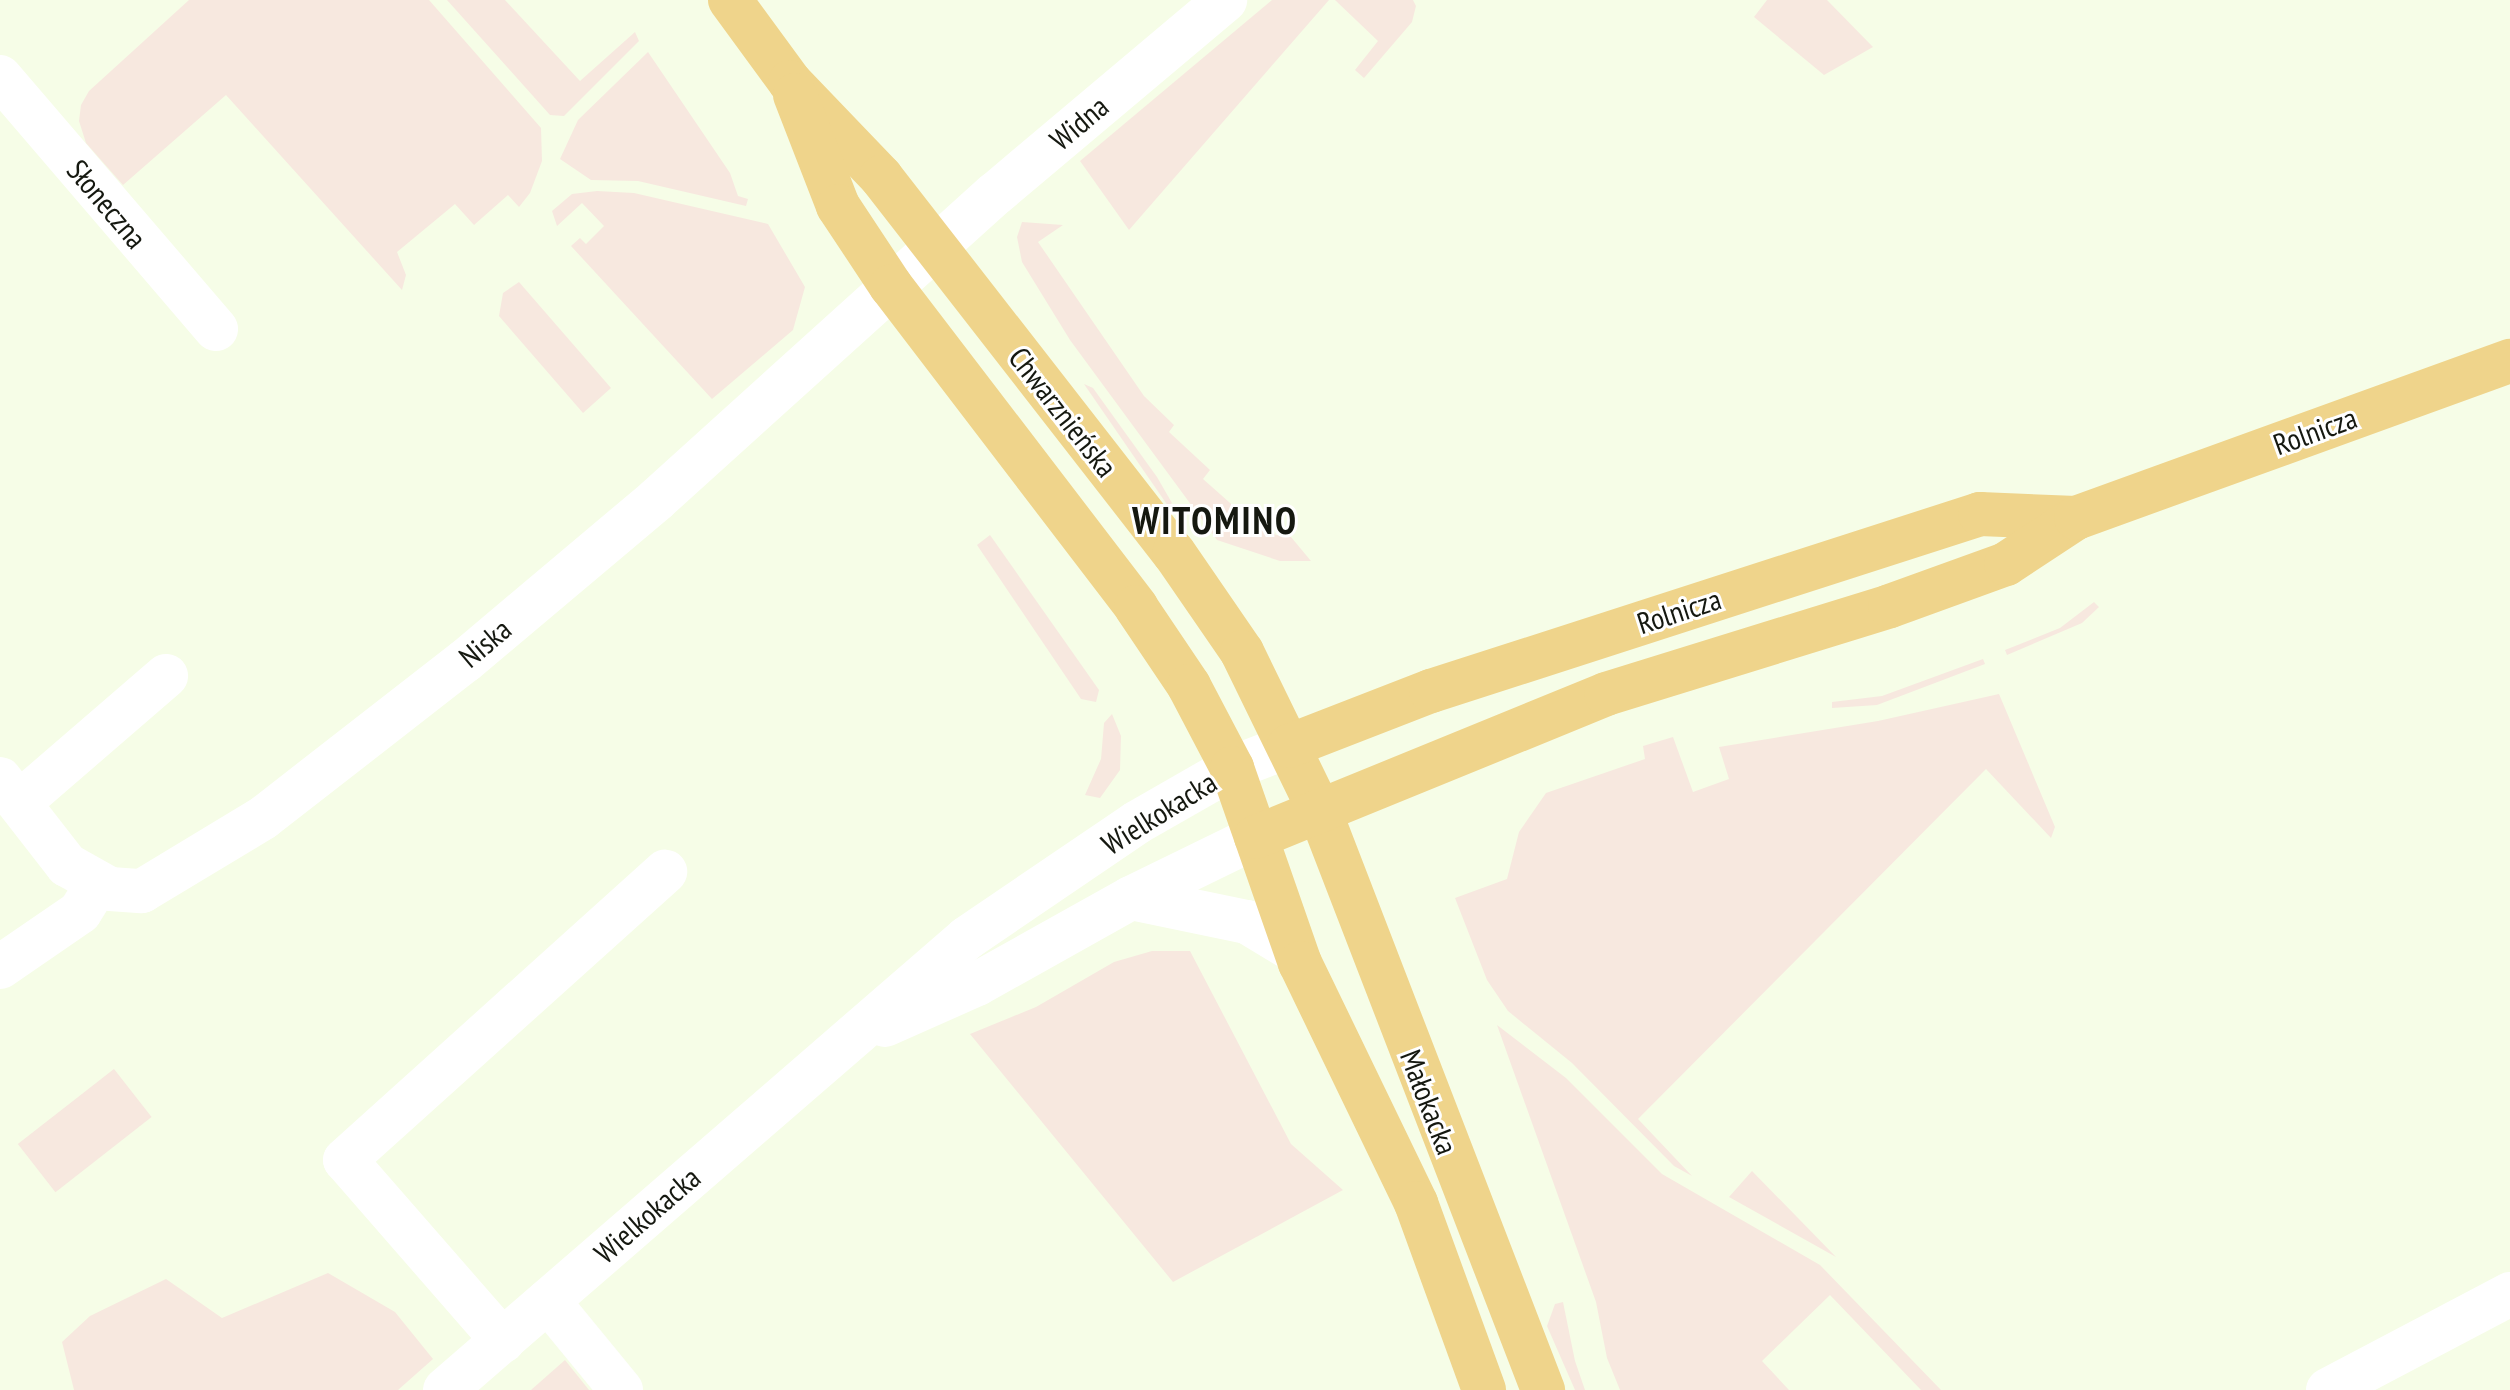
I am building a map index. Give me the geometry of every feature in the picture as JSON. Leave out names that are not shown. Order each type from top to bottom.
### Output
[{"type":"main road","name":"Chwarznieńska","points":[[730,0],[790,82],[881,177],[1174,553],[1242,652],[1320,812]]},
{"type":"main road","name":"Chwarznieńska","points":[[790,82],[838,206],[891,286],[1136,607],[1189,686],[1232,768],[1256,837]]},
{"type":"main road","name":"Rolnicza","points":[[1320,812],[1606,694],[1890,606],[2006,564],[2076,518],[2510,361]]},
{"type":"main road","name":"Rolnicza","points":[[1289,746],[1431,691],[1980,514],[2076,518]]},
{"type":"main road","name":"Wielkokacka","points":[[1256,837],[1320,812]]},
{"type":"main road","name":"Małokacka","points":[[1320,812],[1543,1390]]},
{"type":"main road","name":"Małokacka","points":[[1256,837],[1295,951],[1416,1203],[1484,1390]]},
{"type":"street","name":"Widna","points":[[935,248],[1225,0]]},
{"type":"street","name":"Słoneczna","points":[[0,77],[216,329]]},
{"type":"street","name":"Niska","points":[[97,885],[142,891],[275,809],[465,661],[656,500],[822,355],[891,286],[935,248]]},
{"type":"street","points":[[0,967],[80,912],[97,885],[67,865],[10,790],[166,676]]},
{"type":"street","name":"Wielkokacka","points":[[445,1390],[967,938],[1136,823],[1232,768],[1289,746]]},
{"type":"street","name":"Wielkokacka","points":[[850,1042],[977,984],[1131,898],[1256,837]]},
{"type":"street","points":[[503,1341],[345,1160],[665,872]]},
{"type":"street","points":[[1131,898],[1247,922],[1295,951]]},
{"type":"street","points":[[2328,1390],[2510,1294]]},
{"type":"street","points":[[548,1301],[621,1390]]},
{"type":"shaded area","points":[[189,0],[429,0],[541,128],[542,161],[530,193],[519,207],[508,195],[474,225],[455,204],[397,252],[406,275],[402,290],[226,95],[123,185],[86,143],[79,121],[81,105],[89,91]]},
{"type":"shaded area","points":[[447,0],[505,0],[580,81],[635,32],[639,41],[564,116],[550,115]]},
{"type":"shaded area","points":[[1272,0],[1329,0],[1129,230],[1080,161]]},
{"type":"shaded area","points":[[1335,0],[1413,0],[1416,6],[1412,22],[1364,78],[1355,70],[1378,41]]},
{"type":"shaded area","points":[[1767,0],[1827,0],[1873,47],[1824,75],[1754,17]]},
{"type":"shaded area","points":[[648,52],[730,173],[738,196],[748,199],[746,206],[638,181],[591,180],[560,159],[578,120]]},
{"type":"shaded area","points":[[597,191],[634,193],[768,224],[805,287],[793,330],[712,399],[571,246],[580,238],[586,244],[604,226],[582,203],[557,226],[552,211],[572,194]]},
{"type":"shaded area","points":[[1022,222],[1063,225],[1038,242],[1144,396],[1174,425],[1169,432],[1210,470],[1203,479],[1238,510],[1242,508],[1276,535],[1291,537],[1311,561],[1280,561],[1217,540],[1070,340],[1022,262],[1017,237]]},
{"type":"shaded area","points":[[519,282],[611,388],[583,413],[499,316],[503,293]]},
{"type":"shaded area","points":[[1084,384],[1093,388],[1157,477],[1172,503],[1168,506]]},
{"type":"shaded area","points":[[990,535],[1099,690],[1096,702],[1081,699],[977,545]]},
{"type":"shaded area","points":[[2094,602],[2099,607],[2082,623],[2007,655],[2005,650],[2060,628]]},
{"type":"shaded area","points":[[1983,659],[1985,664],[1877,705],[1832,708],[1832,702],[1882,696]]},
{"type":"shaded area","points":[[1999,694],[2055,827],[2051,838],[1986,769],[1638,1119],[1692,1176],[1674,1166],[1572,1063],[1508,1011],[1487,980],[1455,898],[1507,879],[1519,832],[1546,793],[1645,759],[1643,746],[1673,737],[1693,792],[1729,779],[1719,747],[1878,721]]},
{"type":"shaded area","points":[[1112,714],[1121,736],[1120,770],[1100,798],[1085,795],[1101,759],[1104,723]]},
{"type":"shaded area","points":[[1152,951],[1190,951],[1291,1144],[1343,1190],[1173,1282],[970,1034],[1036,1007],[1114,962]]},
{"type":"shaded area","points":[[1497,1025],[1566,1078],[1662,1174],[1820,1265],[1941,1390],[1921,1390],[1830,1295],[1762,1361],[1789,1390],[1620,1390],[1607,1358],[1596,1302]]},
{"type":"shaded area","points":[[114,1069],[152,1117],[55,1192],[18,1144]]},
{"type":"shaded area","points":[[1752,1171],[1836,1257],[1729,1197]]},
{"type":"shaded area","points":[[328,1273],[395,1312],[433,1359],[398,1390],[74,1390],[62,1342],[90,1316],[166,1279],[222,1318]]},
{"type":"shaded area","points":[[1563,1302],[1575,1361],[1585,1390],[1575,1390],[1547,1326],[1555,1304]]},
{"type":"shaded area","points":[[565,1360],[589,1390],[531,1390]]},
{"type":"district","name":"WITOMINO","points":[[1215,520]]}]
